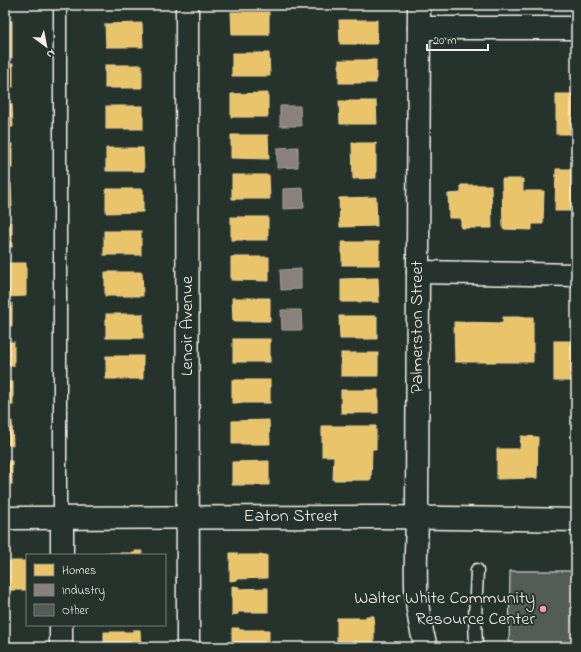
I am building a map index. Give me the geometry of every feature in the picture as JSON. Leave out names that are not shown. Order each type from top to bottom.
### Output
[{"type":"street","name":"Lenoir Avenue","points":[[187,5],[188,647]]},
{"type":"street","name":"Palmerston Street","points":[[419,5],[417,518],[415,588],[420,623],[426,647]]},
{"type":"street","points":[[419,28],[576,28]]},
{"type":"street","points":[[418,272],[576,275]]},
{"type":"street","name":"Eaton Street","points":[[5,518],[188,517],[576,520]]},
{"type":"street","points":[[61,518],[62,554]]},
{"type":"street","points":[[61,626],[61,647]]},
{"type":"lane","points":[[60,5],[61,518]]},
{"type":"lane","points":[[476,647],[475,618],[477,570]]},
{"type":"building: Homes","points":[[231,12],[269,12],[269,35],[232,35]]},
{"type":"building: Homes","points":[[339,20],[377,20],[377,44],[340,44]]},
{"type":"building: Homes","points":[[5,21],[12,21],[12,58],[5,58]]},
{"type":"building: Homes","points":[[142,23],[143,47],[106,47],[105,24]]},
{"type":"building: Homes","points":[[232,53],[269,53],[270,76],[232,76]]},
{"type":"building: Homes","points":[[339,60],[376,60],[376,83],[339,83]]},
{"type":"building: Homes","points":[[5,64],[13,64],[13,87],[5,87]]},
{"type":"building: Homes","points":[[105,65],[142,65],[142,88],[105,88]]},
{"type":"building: Homes","points":[[268,93],[268,117],[231,117],[231,94]]},
{"type":"building: Homes","points":[[556,94],[576,94],[576,134],[556,134]]},
{"type":"building: Homes","points":[[339,101],[376,101],[377,124],[340,124]]},
{"type":"building: Homes","points":[[5,104],[12,104],[13,127],[5,127]]},
{"type":"building: Homes","points":[[106,106],[143,106],[143,129],[106,129]]},
{"type":"building: Homes","points":[[231,135],[268,135],[269,159],[231,158]]},
{"type":"building: Homes","points":[[352,143],[376,143],[376,178],[353,179]]},
{"type":"building: Homes","points":[[5,144],[12,144],[12,168],[5,168]]},
{"type":"building: Homes","points":[[106,148],[143,148],[144,171],[106,171]]},
{"type":"building: Homes","points":[[556,169],[576,169],[576,211],[555,211]]},
{"type":"building: Homes","points":[[232,175],[269,175],[270,199],[232,199]]},
{"type":"building: Homes","points":[[502,179],[523,179],[523,191],[544,191],[543,224],[532,224],[532,230],[503,229]]},
{"type":"building: Homes","points":[[5,183],[11,183],[12,207],[5,207]]},
{"type":"building: Homes","points":[[461,185],[491,185],[492,228],[461,228],[461,218],[449,218],[448,194],[461,193]]},
{"type":"building: Homes","points":[[106,189],[143,189],[143,212],[106,213]]},
{"type":"building: Homes","points":[[376,197],[377,226],[340,227],[339,198]]},
{"type":"building: Homes","points":[[231,217],[268,217],[268,240],[231,240]]},
{"type":"building: Homes","points":[[5,223],[12,223],[12,247],[5,247]]},
{"type":"building: Homes","points":[[104,231],[141,231],[141,255],[104,255]]},
{"type":"building: Homes","points":[[342,242],[379,242],[379,265],[342,265]]},
{"type":"building: Homes","points":[[231,257],[269,257],[269,281],[231,280]]},
{"type":"building: Homes","points":[[5,263],[26,263],[26,296],[5,297]]},
{"type":"building: Homes","points":[[105,272],[142,272],[143,296],[105,296]]},
{"type":"building: Homes","points":[[378,278],[379,302],[341,302],[341,279]]},
{"type":"building: Homes","points":[[232,298],[270,298],[270,321],[233,321]]},
{"type":"building: Homes","points":[[5,303],[12,303],[12,326],[5,326]]},
{"type":"building: Homes","points":[[106,314],[143,314],[143,338],[106,338]]},
{"type":"building: Homes","points":[[339,316],[377,316],[377,339],[340,339]]},
{"type":"building: Homes","points":[[503,317],[533,317],[533,362],[455,362],[454,322],[503,323]]},
{"type":"building: Homes","points":[[233,339],[270,339],[270,362],[233,362]]},
{"type":"building: Homes","points":[[554,341],[576,341],[576,381],[554,381]]},
{"type":"building: Homes","points":[[5,342],[14,342],[14,366],[5,366]]},
{"type":"building: Homes","points":[[341,353],[378,353],[378,376],[341,376]]},
{"type":"building: Homes","points":[[106,356],[143,356],[143,379],[106,379]]},
{"type":"building: Homes","points":[[232,380],[270,380],[270,403],[232,403]]},
{"type":"building: Homes","points":[[5,382],[13,382],[13,405],[5,405]]},
{"type":"building: Homes","points":[[341,390],[378,390],[378,413],[341,413]]},
{"type":"building: Homes","points":[[269,420],[270,444],[232,444],[232,421]]},
{"type":"building: Homes","points":[[5,421],[12,421],[13,445],[5,445]]},
{"type":"building: Homes","points":[[322,426],[376,426],[376,449],[372,449],[371,480],[333,480],[334,456],[322,456]]},
{"type":"building: Homes","points":[[521,436],[538,437],[537,478],[497,479],[497,449],[520,449]]},
{"type":"building: Homes","points":[[5,461],[12,461],[12,484],[5,484]]},
{"type":"building: Homes","points":[[269,461],[269,485],[232,485],[232,462]]},
{"type":"building: Homes","points":[[135,551],[142,551],[142,554],[106,554],[106,553],[135,553]]},
{"type":"building: Homes","points":[[230,553],[237,553],[237,555],[267,555],[267,578],[237,579],[230,581]]},
{"type":"building: Homes","points":[[5,561],[26,561],[26,590],[5,590]]},
{"type":"building: Homes","points":[[232,586],[239,587],[239,589],[268,588],[268,612],[238,612],[238,614],[232,615]]},
{"type":"building: Homes","points":[[366,616],[374,616],[374,643],[337,642],[337,618],[366,618]]},
{"type":"building: Homes","points":[[232,628],[239,628],[239,630],[269,630],[269,647],[232,647]]},
{"type":"building: Homes","points":[[133,630],[140,630],[141,647],[104,647],[104,632],[133,632]]},
{"type":"building: Industry","points":[[280,106],[300,106],[301,126],[280,126]]},
{"type":"building: Industry","points":[[298,147],[298,167],[277,168],[277,148]]},
{"type":"building: Industry","points":[[303,188],[304,208],[283,209],[283,189]]},
{"type":"building: Industry","points":[[301,269],[301,289],[281,290],[280,270]]},
{"type":"building: Industry","points":[[281,310],[301,310],[302,330],[282,330]]},
{"type":"building: Other","name":"Walter White Community Resource Center","points":[[510,571],[576,571],[576,647],[509,647]]},
{"type":"place","name":"Walter White Community Resource Center","points":[[543,609]]}]
